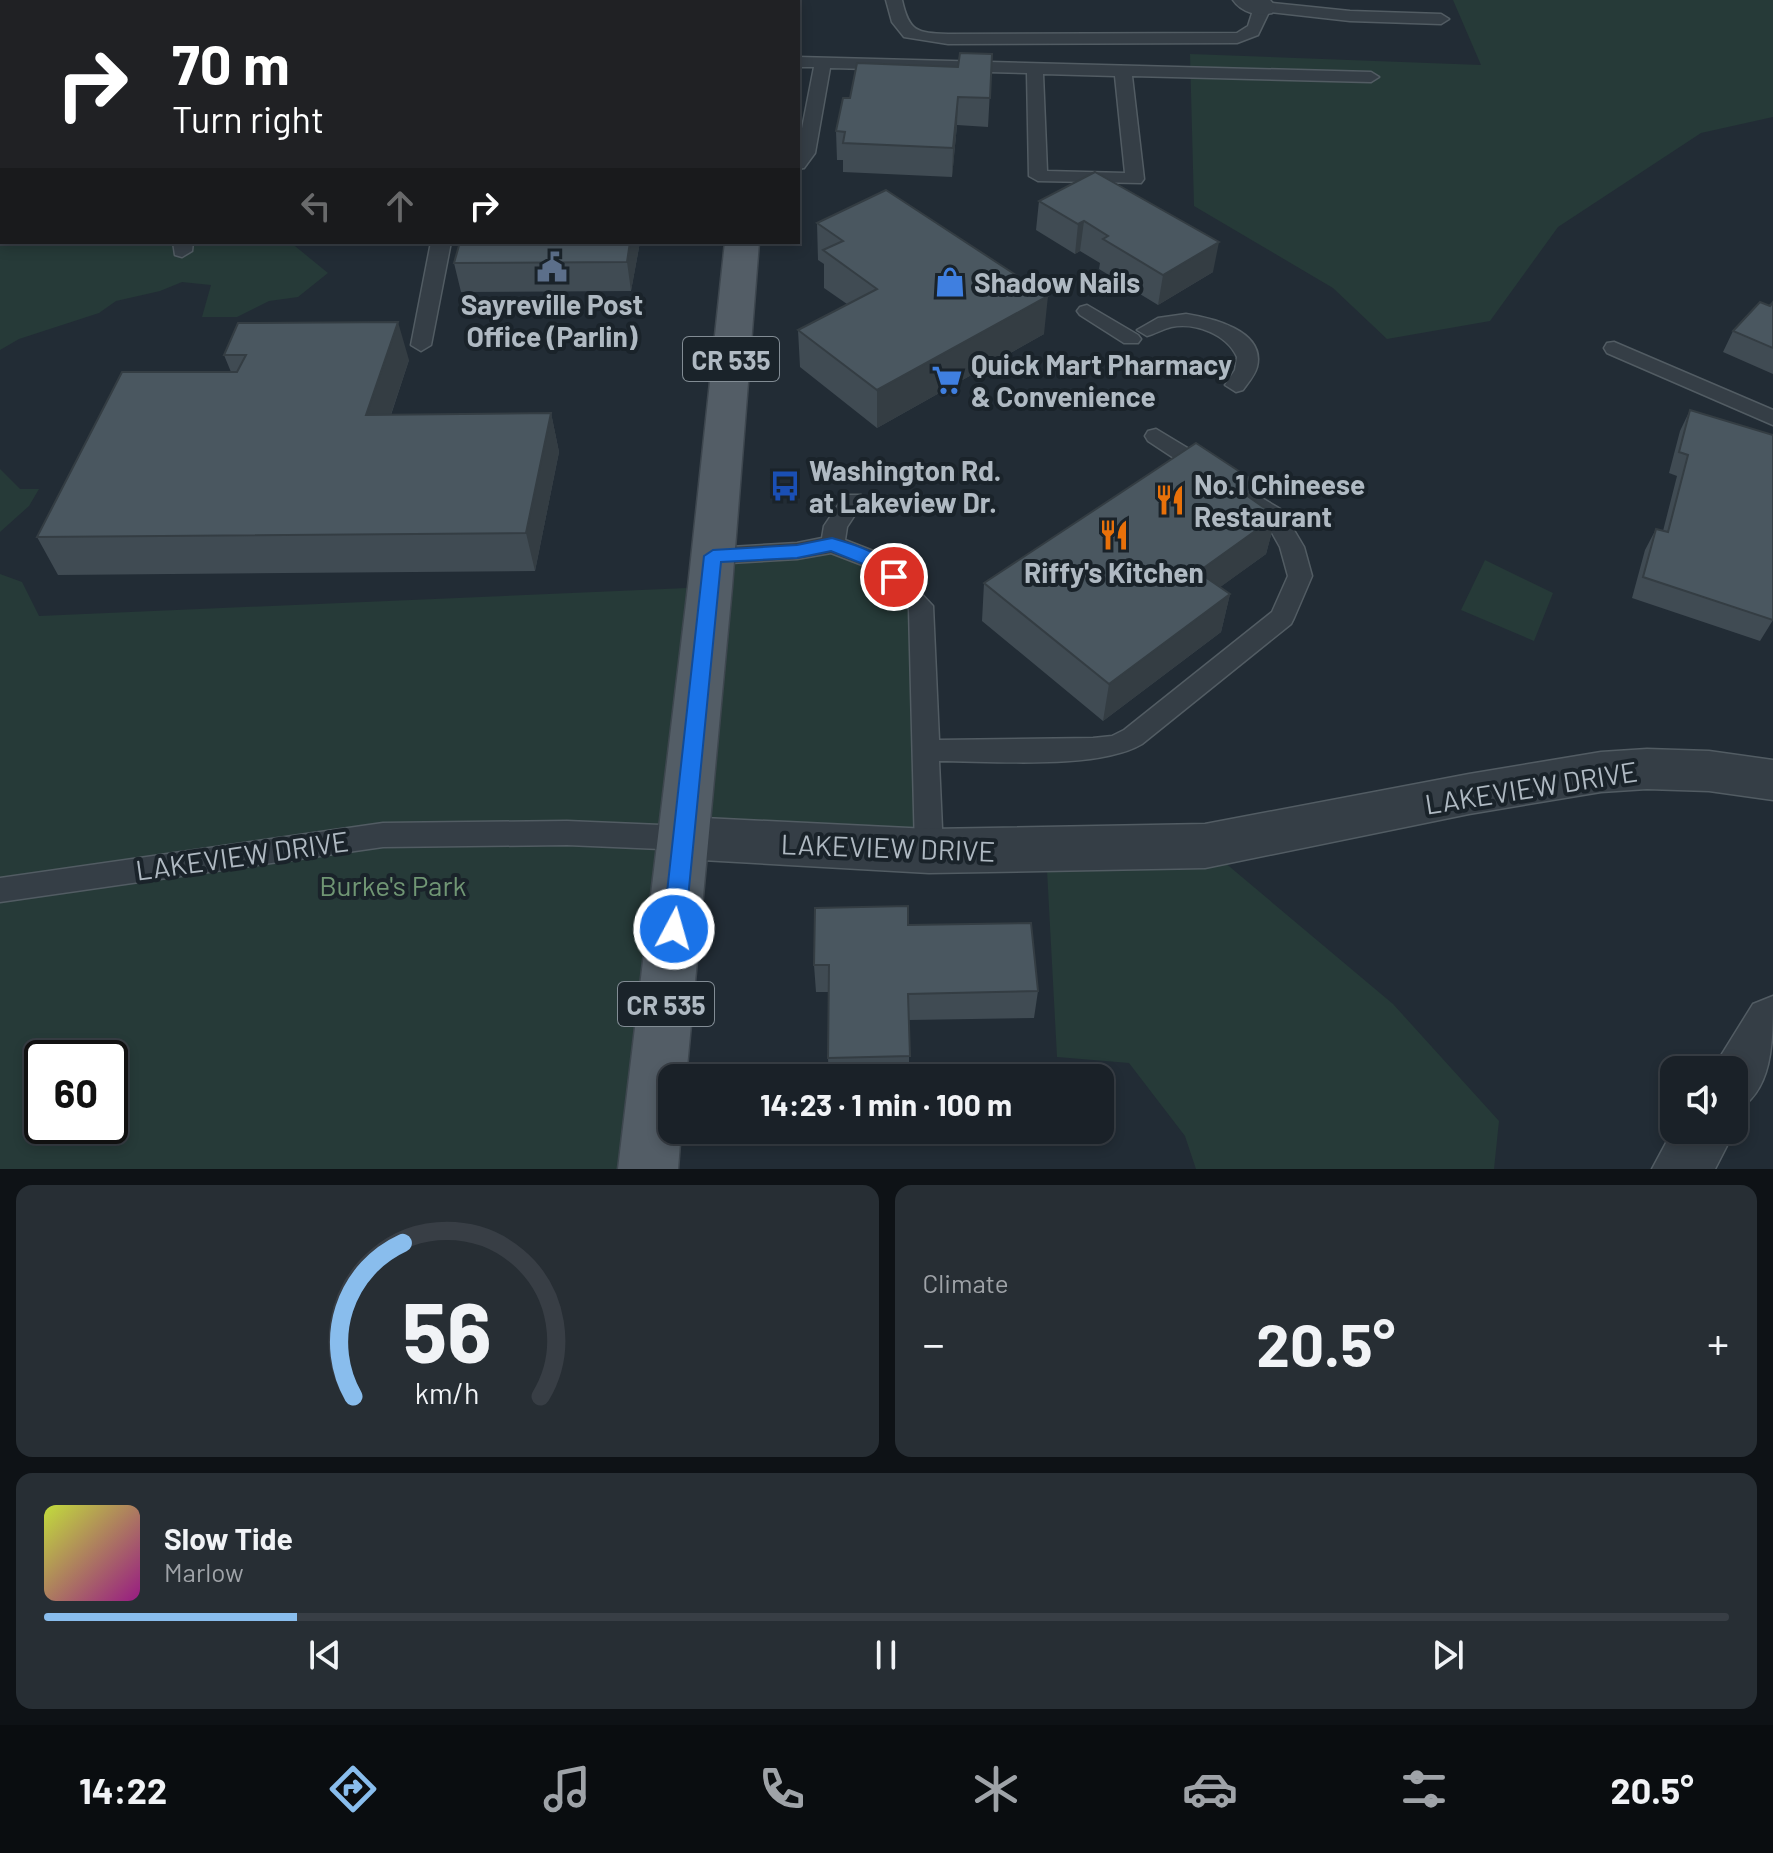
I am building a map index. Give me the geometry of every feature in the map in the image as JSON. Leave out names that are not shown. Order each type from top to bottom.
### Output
[{"type":"main road","name":"CR 535","points":[[648,1169],[713,556],[742,244]]},
{"type":"street","name":"LAKEVIEW DRIVE","points":[[684,838],[929,851],[1205,846],[1469,794],[1601,772],[1647,769],[1709,771],[1773,780]]},
{"type":"street","points":[[1748,1062],[1773,1022]]},
{"type":"street","points":[[1682,1169],[1697,1144]]},
{"type":"lane","points":[[894,0],[898,22],[904,31],[914,36],[948,39],[1237,38],[1250,35],[1257,29],[1254,3],[1350,16],[1441,19]]},
{"type":"lane","points":[[800,62],[1371,77]]},
{"type":"lane","points":[[800,161],[806,153],[823,62]]},
{"type":"lane","points":[[1035,69],[1038,176],[1135,179],[1123,71]]},
{"type":"lane","points":[[421,345],[441,244]]},
{"type":"lane","points":[[1087,311],[1139,335],[1168,321],[1210,325],[1234,337],[1243,347],[1247,358],[1245,375],[1236,385]]},
{"type":"lane","points":[[1614,348],[1773,418]]},
{"type":"lane","points":[[926,751],[1117,746],[1133,737],[1282,618],[1300,576],[1292,547],[1274,516],[1156,436]]},
{"type":"lane","points":[[832,544],[836,526],[853,501]]},
{"type":"lane","points":[[713,556],[797,551],[832,544],[878,562],[921,606],[929,851]]},
{"type":"lane","name":"LAKEVIEW DRIVE","points":[[0,890],[383,835],[567,833],[684,838]]},
{"type":"green space","points":[[1453,0],[1773,0],[1773,117],[1701,133],[1558,227],[1490,321],[1387,339],[1333,288],[1194,206],[1190,54],[1481,65]]},
{"type":"green space","points":[[0,244],[292,244],[328,273],[298,297],[269,301],[237,317],[202,317],[211,285],[182,282],[160,291],[116,301],[99,313],[19,339],[0,350]]},
{"type":"green space","points":[[0,469],[20,489],[39,489],[29,506],[0,532]]},
{"type":"green space","name":"Burke's Park","points":[[832,544],[911,592],[929,851],[684,839],[648,1169],[0,1169],[0,574],[22,582],[39,616],[710,587],[713,556]]},
{"type":"green space","points":[[1485,560],[1553,593],[1534,641],[1461,610]]},
{"type":"green space","points":[[1205,846],[1393,1004],[1499,1121],[1494,1169],[1196,1169],[1185,1136],[1129,1063],[1057,1057],[1046,851]]},
{"type":"building","points":[[960,53],[992,54],[990,98],[958,97],[953,148],[843,143],[845,132],[836,131],[843,98],[850,98],[857,63],[958,67]]},
{"type":"building","points":[[1095,172],[1219,242],[1163,275],[1103,239],[1108,236],[1084,221],[1078,224],[1039,201]]},
{"type":"building","points":[[886,190],[1048,296],[877,390],[798,330],[877,289],[823,250],[843,241],[817,223]]},
{"type":"building","points":[[459,244],[630,244],[627,262],[454,263]]},
{"type":"building","points":[[1760,302],[1770,306],[1773,302],[1773,348],[1733,331]]},
{"type":"building","points":[[398,322],[366,415],[551,413],[526,533],[37,537],[122,372],[237,372],[246,355],[224,355],[238,323]]},
{"type":"building","points":[[1690,410],[1773,435],[1773,620],[1643,577],[1656,529],[1668,532],[1688,455],[1679,452]]},
{"type":"building","points":[[1196,443],[1260,485],[1246,495],[1276,516],[1198,572],[1230,594],[1109,684],[984,583]]},
{"type":"building","points":[[908,906],[908,925],[1031,923],[1038,991],[908,994],[910,1056],[828,1058],[829,965],[814,965],[815,908]]},
{"type":"place","name":"Sayreville Post Office (Parlin)","points":[[552,267]]},
{"type":"place","name":"Shadow Nails","points":[[950,282]]},
{"type":"place","name":"Quick Mart Pharmacy & Convenience","points":[[947,380]]},
{"type":"place","name":"Washington Rd. at Lakeview Dr.","points":[[785,486]]},
{"type":"place","name":"No.1 Chineese Restaurant","points":[[1170,500]]},
{"type":"place","name":"Riffy's Kitchen","points":[[1114,535]]},
{"type":"route","points":[[674,929],[713,556],[797,551],[832,544],[878,562],[894,577]]}]
